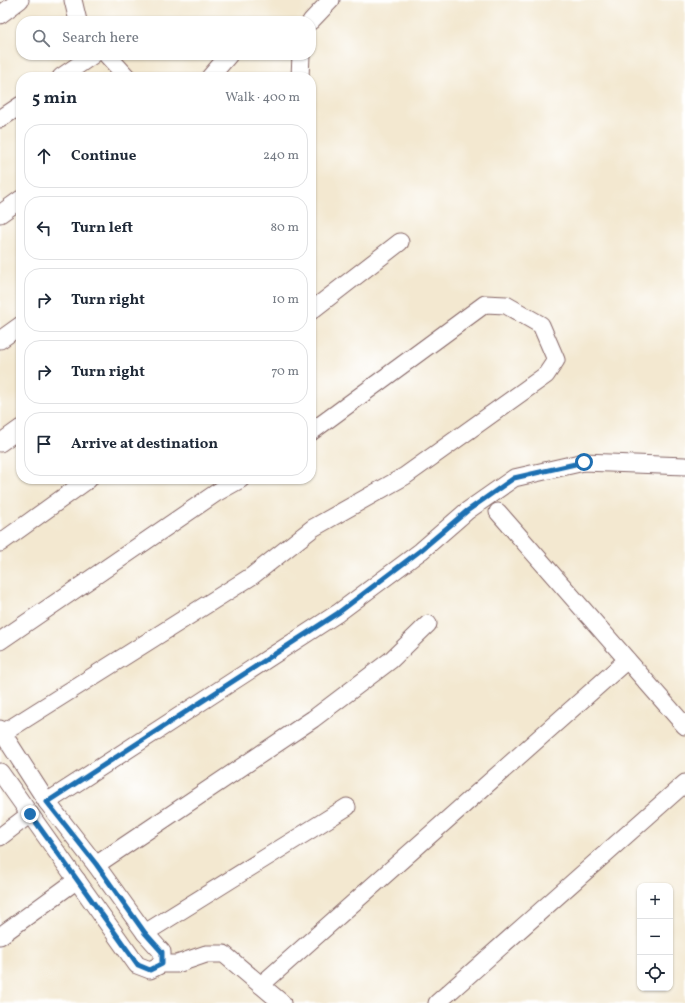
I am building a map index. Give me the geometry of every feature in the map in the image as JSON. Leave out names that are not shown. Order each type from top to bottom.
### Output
[{"type":"street","points":[[0,15],[20,0]]},
{"type":"street","points":[[73,0],[77,16]]},
{"type":"street","points":[[316,16],[331,0]]},
{"type":"street","points":[[68,72],[86,60]]},
{"type":"street","points":[[112,60],[123,72]]},
{"type":"street","points":[[214,72],[225,60]]},
{"type":"street","points":[[300,60],[300,72]]},
{"type":"street","points":[[0,119],[16,108]]},
{"type":"street","points":[[0,214],[16,202]]},
{"type":"street","points":[[316,306],[400,242]]},
{"type":"street","points":[[162,964],[162,952],[145,933],[96,864],[47,802],[1,731],[252,576],[314,528],[405,476],[546,374],[556,360],[541,325],[506,305],[485,304],[316,428]]},
{"type":"street","points":[[0,340],[16,329]]},
{"type":"street","points":[[0,443],[16,432]]},
{"type":"street","points":[[47,802],[338,613],[421,550],[467,511],[514,478],[584,462],[685,466]]},
{"type":"street","points":[[0,543],[82,484]]},
{"type":"street","points":[[0,641],[216,493],[233,484]]},
{"type":"street","points":[[498,512],[685,726]]},
{"type":"street","points":[[96,864],[313,720],[391,660],[428,624]]},
{"type":"street","points":[[262,986],[627,660]]},
{"type":"street","points":[[0,772],[138,965],[150,970],[162,964],[177,964],[206,954],[224,954],[282,1003]]},
{"type":"street","points":[[437,1003],[685,783]]},
{"type":"street","points":[[145,933],[347,807]]},
{"type":"street","points":[[0,837],[30,814]]},
{"type":"street","points":[[0,936],[77,880]]},
{"type":"route","points":[[30,814],[138,965],[150,970],[162,964],[162,952],[145,933],[96,864],[47,802],[338,613],[421,550],[467,511],[514,478],[584,462]]}]
